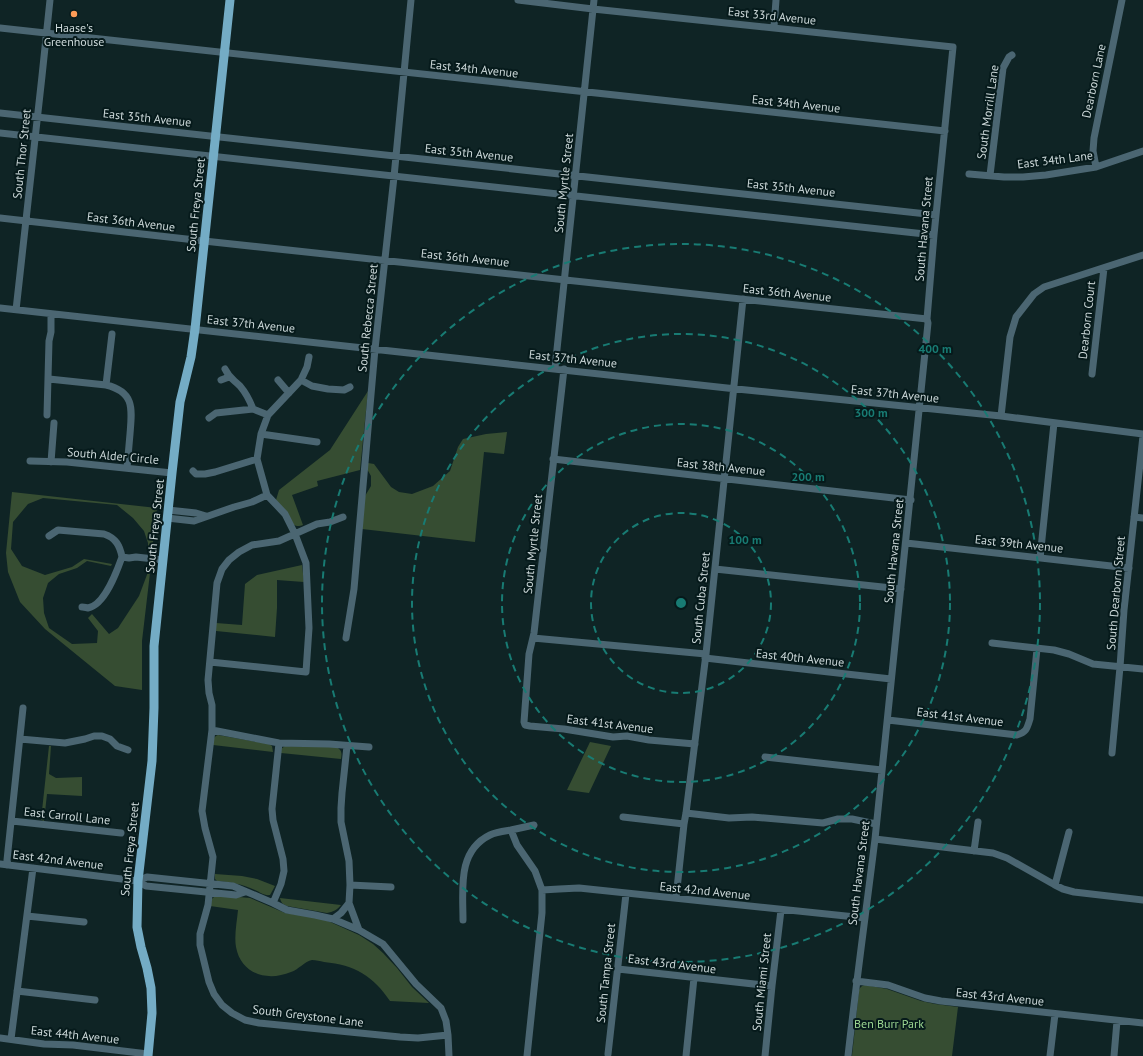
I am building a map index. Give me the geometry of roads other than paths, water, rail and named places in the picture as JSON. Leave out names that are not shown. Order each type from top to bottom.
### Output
[{"type":"main road","name":"South Freya Street","points":[[148,1055],[152,1013],[151,988],[137,927],[138,880],[152,761],[154,646],[180,402],[191,357],[195,329],[230,0]]},
{"type":"street","name":"South Thor Street","points":[[16,310],[50,0]]},
{"type":"street","name":"South Rebecca Street","points":[[346,638],[354,589],[375,349],[411,0]]},
{"type":"street","name":"East 33rd Avenue","points":[[518,0],[953,47]]},
{"type":"street","name":"South Myrtle Street","points":[[555,368],[594,0]]},
{"type":"street","points":[[774,28],[776,0]]},
{"type":"street","name":"Dearborn Lane","points":[[1096,167],[1093,152],[1094,138],[1122,0]]},
{"type":"street","name":"East 34th Avenue","points":[[0,28],[945,131]]},
{"type":"street","name":"South Havana Street","points":[[848,1056],[856,981],[875,839],[911,500],[928,323],[927,319],[934,235],[953,47]]},
{"type":"street","name":"South Morrill Lane","points":[[990,175],[1003,68],[1009,57],[1012,55]]},
{"type":"street","name":"East 35th Avenue","points":[[0,113],[936,215]]},
{"type":"street","points":[[0,133],[573,197],[934,235]]},
{"type":"street","name":"East 34th Lane","points":[[969,174],[1030,176],[1075,171],[1096,167],[1143,151]]},
{"type":"street","name":"East 36th Avenue","points":[[0,218],[927,319]]},
{"type":"street","points":[[1001,416],[1010,337],[1016,317],[1034,294],[1044,287],[1143,255]]},
{"type":"street","name":"Dearborn Court","points":[[1092,374],[1104,268]]},
{"type":"street","name":"South Cuba Street","points":[[676,898],[706,656],[743,299]]},
{"type":"street","name":"East 37th Avenue","points":[[0,308],[1001,416],[1143,435]]},
{"type":"street","points":[[47,415],[49,341],[51,332],[49,314]]},
{"type":"street","points":[[106,385],[112,334]]},
{"type":"street","points":[[210,662],[306,672],[309,635],[306,563],[295,534],[285,514],[267,495],[257,460],[261,434],[268,415],[301,380],[308,368],[309,357]]},
{"type":"street","points":[[226,369],[229,377],[240,386],[248,397],[253,409]]},
{"type":"street","name":"South Myrtle Street","points":[[524,722],[529,654],[533,638],[564,370]]},
{"type":"street","points":[[221,380],[229,377]]},
{"type":"street","points":[[48,379],[106,385],[125,394],[131,406],[132,412],[127,468]]},
{"type":"street","points":[[278,380],[289,393]]},
{"type":"street","points":[[301,380],[312,386],[338,390],[344,390],[350,387]]},
{"type":"street","points":[[209,418],[216,413],[253,409],[268,415]]},
{"type":"street","points":[[1040,558],[1054,422]]},
{"type":"street","name":"South Alder Circle","points":[[51,462],[54,423]]},
{"type":"street","points":[[261,434],[317,442]]},
{"type":"street","name":"South Dearborn Street","points":[[1112,753],[1124,610],[1143,435]]},
{"type":"street","name":"East 38th Avenue","points":[[553,459],[911,500]]},
{"type":"street","points":[[193,475],[215,472],[257,460]]},
{"type":"street","name":"South Alder Circle","points":[[30,461],[67,462],[172,473]]},
{"type":"street","points":[[168,514],[196,513],[206,516],[252,502],[267,495]]},
{"type":"street","name":"South Greystone Lane","points":[[343,517],[330,522],[317,524],[279,541],[252,545],[239,552],[229,560],[222,569],[218,583],[208,680],[212,705],[212,730],[202,810],[213,857],[208,905],[200,934],[200,945],[209,982],[214,994],[222,1005],[232,1013],[246,1020],[259,1023],[400,1037],[418,1038],[448,1035]]},
{"type":"street","points":[[1134,517],[1143,518]]},
{"type":"street","points":[[49,536],[58,530],[104,534],[115,540],[125,558]]},
{"type":"street","name":"East 39th Avenue","points":[[906,543],[1129,568]]},
{"type":"street","points":[[125,558],[136,557],[163,562]]},
{"type":"street","points":[[82,607],[88,608],[99,602],[125,558]]},
{"type":"street","points":[[715,569],[901,589]]},
{"type":"street","name":"East 40th Avenue","points":[[533,638],[659,650],[891,679]]},
{"type":"street","points":[[992,643],[1054,650],[1069,654],[1093,664],[1143,669]]},
{"type":"street","name":"East 41st Avenue","points":[[888,720],[1017,735],[1023,733],[1027,728],[1030,719],[1036,649]]},
{"type":"street","points":[[8,865],[7,860],[23,708]]},
{"type":"street","name":"East 41st Avenue","points":[[524,722],[525,725],[530,726],[564,729],[613,737],[627,736],[649,740],[695,744]]},
{"type":"street","points":[[212,730],[279,743],[329,744],[368,747]]},
{"type":"street","points":[[20,739],[65,743],[94,736],[102,736],[110,739],[117,746],[128,750]]},
{"type":"street","points":[[273,903],[281,884],[284,871],[283,859],[273,820],[272,809],[279,743]]},
{"type":"street","points":[[347,746],[340,808],[341,822],[349,861],[349,903],[359,930]]},
{"type":"street","points":[[765,757],[882,770]]},
{"type":"street","points":[[686,813],[730,818],[752,816],[823,824],[838,819],[852,819],[876,824]]},
{"type":"street","points":[[623,818],[684,824]]},
{"type":"street","name":"East Carroll Lane","points":[[12,821],[121,833]]},
{"type":"street","points":[[974,851],[978,822]]},
{"type":"street","points":[[463,920],[464,869],[470,852],[480,841],[491,834],[534,825]]},
{"type":"street","points":[[511,830],[517,845],[535,871],[542,890],[542,913],[527,1056]]},
{"type":"street","points":[[1055,885],[1069,832]]},
{"type":"street","points":[[875,839],[993,853],[1007,858],[1063,889],[1074,892],[1143,900]]},
{"type":"street","name":"East 42nd Avenue","points":[[0,864],[138,880]]},
{"type":"street","points":[[11,1039],[33,868]]},
{"type":"street","points":[[138,880],[147,877],[233,886],[287,910],[333,919],[359,930],[383,944],[416,984],[440,1008],[446,1021],[449,1056]]},
{"type":"street","points":[[138,880],[146,886],[236,895],[245,892]]},
{"type":"street","points":[[350,885],[391,887]]},
{"type":"street","name":"East 42nd Avenue","points":[[542,890],[580,888],[865,918]]},
{"type":"street","name":"South Tampa Street","points":[[608,1054],[626,894]]},
{"type":"street","points":[[333,919],[341,913],[349,903]]},
{"type":"street","name":"South Miami Street","points":[[765,1056],[782,910]]},
{"type":"street","points":[[27,916],[84,922]]},
{"type":"street","name":"East 43rd Avenue","points":[[618,969],[772,986]]},
{"type":"street","points":[[686,1056],[694,978]]},
{"type":"street","name":"East 43rd Avenue","points":[[856,981],[888,985],[925,998],[941,1001],[1143,1023]]},
{"type":"street","points":[[17,991],[95,1000]]},
{"type":"street","points":[[1050,1056],[1055,1014]]},
{"type":"street","points":[[1114,1056],[1117,1021]]},
{"type":"street","name":"East 44th Avenue","points":[[0,1038],[44,1044],[73,1045],[148,1055]]},
{"type":"place","name":"Haase's Greenhouse","points":[[74,14]]},
{"type":"park label","name":"Ben Burr Park","points":[[889,1024]]}]
